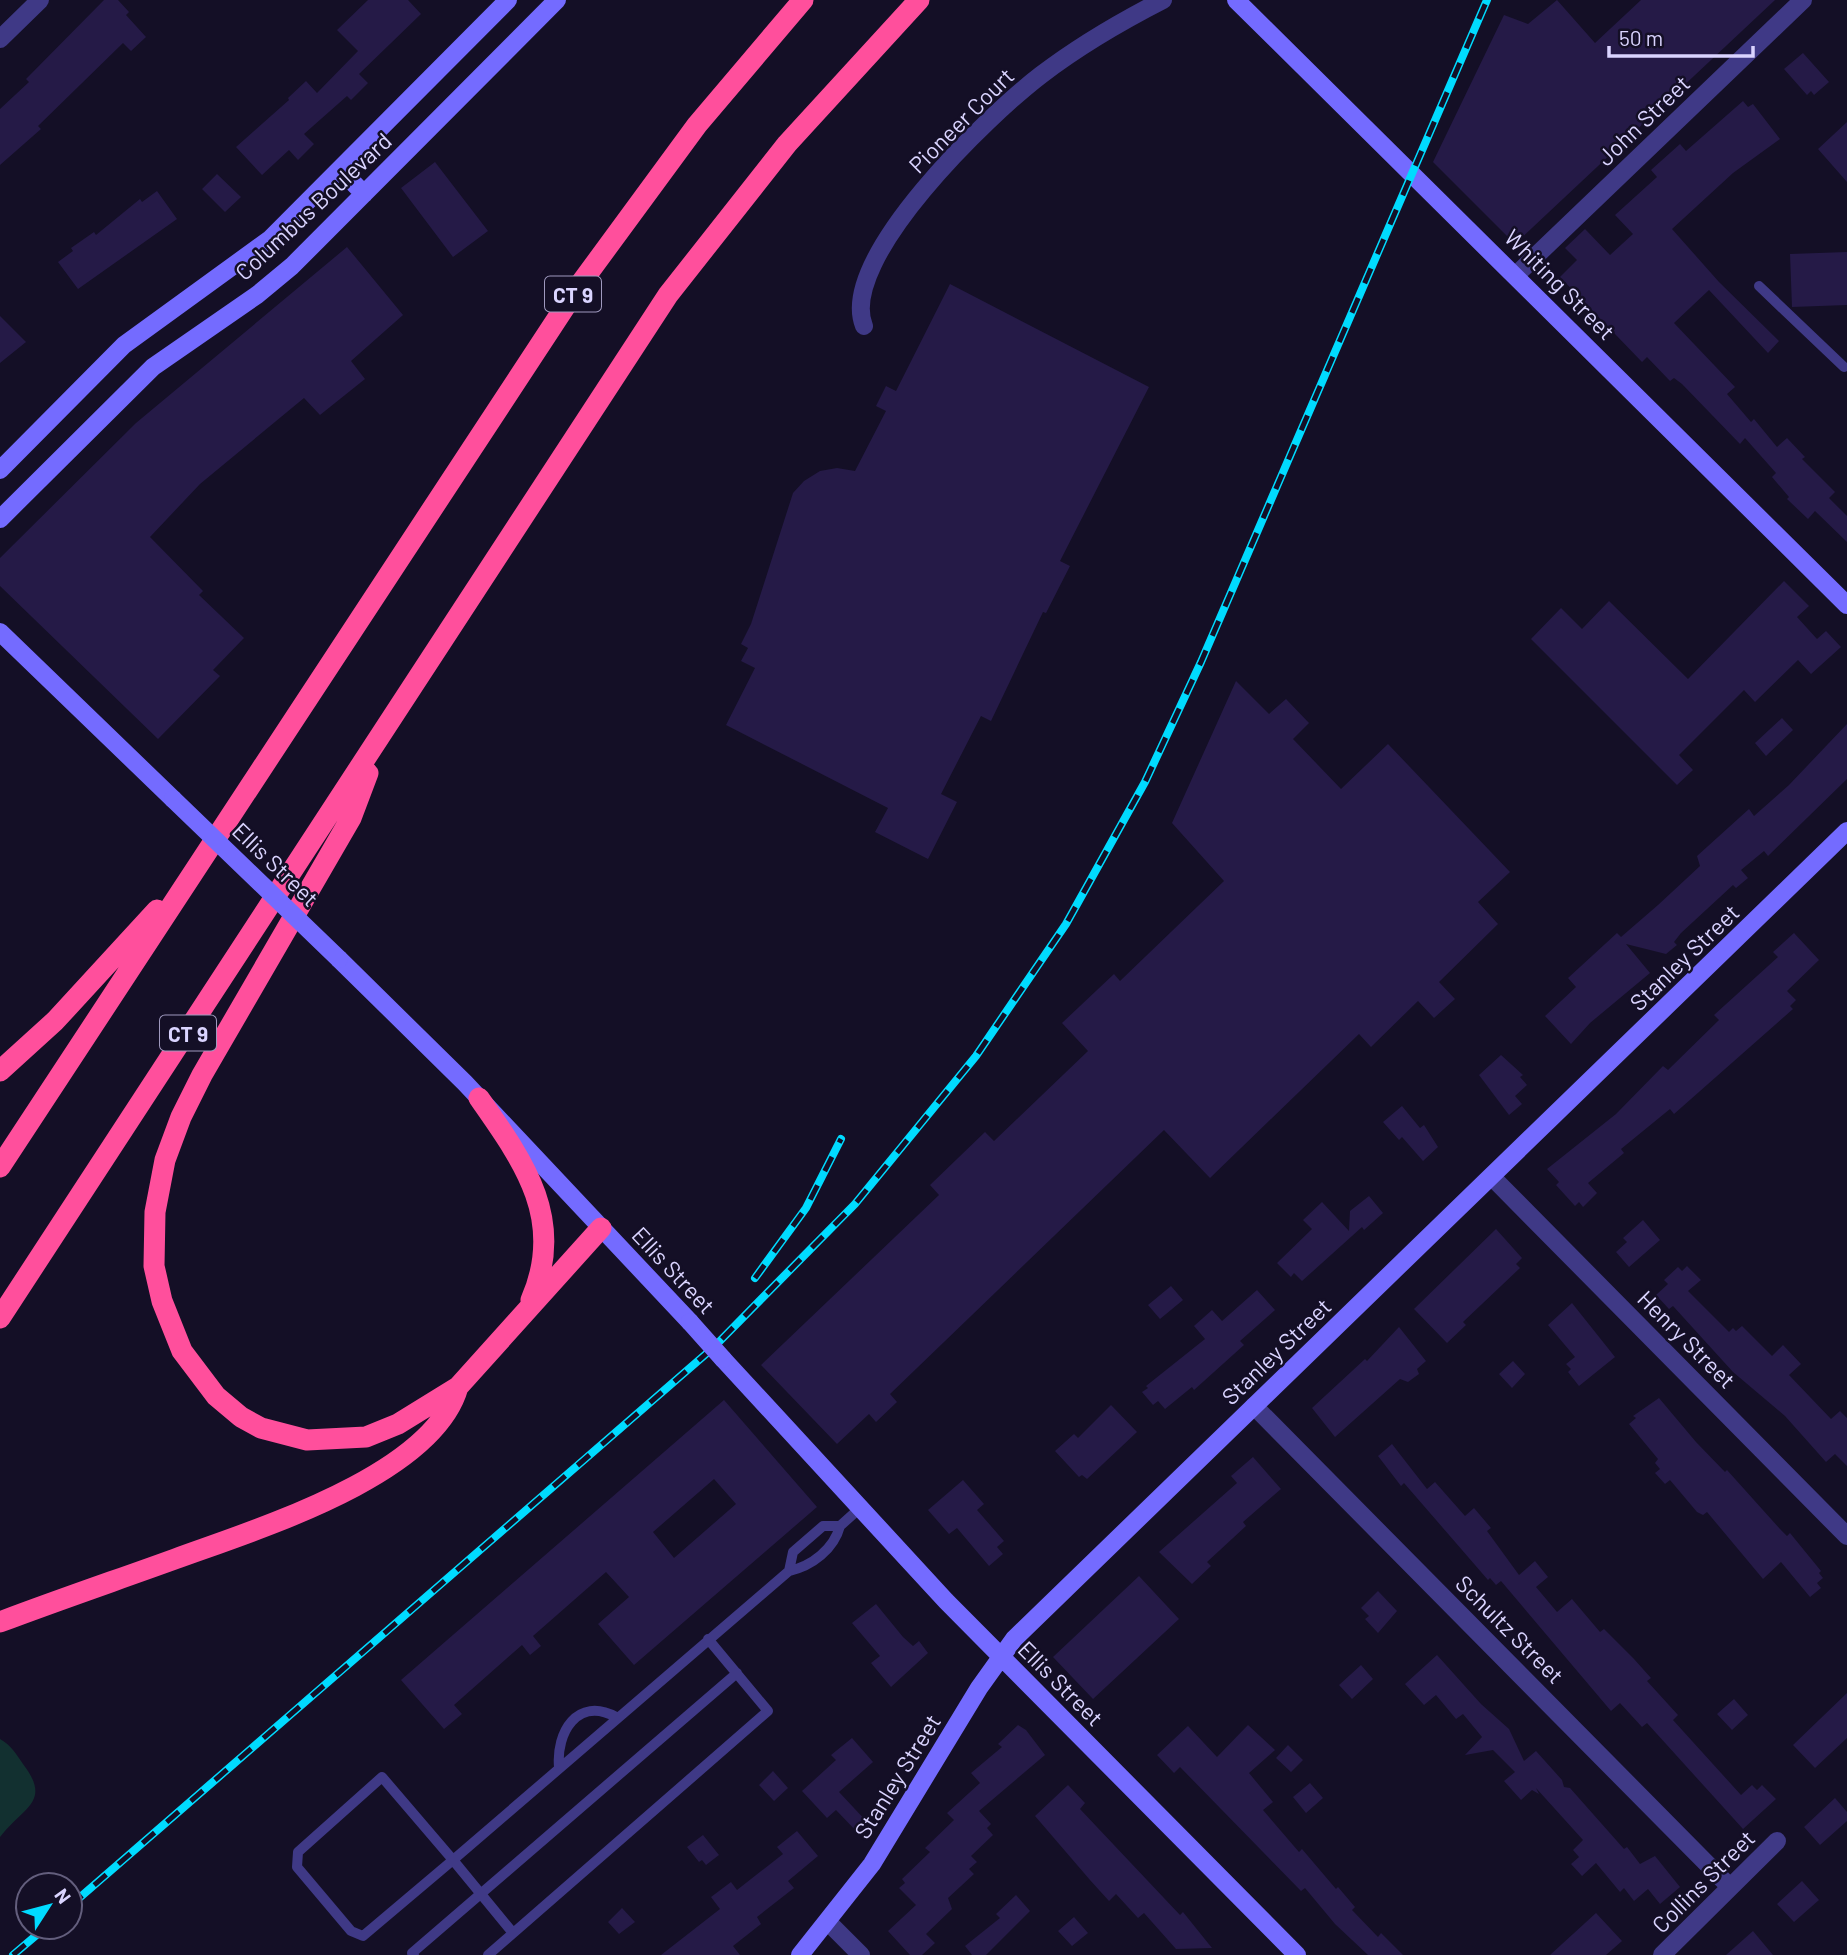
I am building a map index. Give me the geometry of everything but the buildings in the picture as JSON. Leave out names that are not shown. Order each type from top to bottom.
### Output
[{"type":"highway","name":"CT 9","points":[[0,1167],[599,257],[697,125],[803,0]]},
{"type":"highway","name":"CT 9","points":[[0,1318],[668,296],[787,144],[919,0]]},
{"type":"highway","points":[[893,27],[938,0]]},
{"type":"highway","points":[[375,747],[351,818],[181,1117],[165,1160],[156,1199],[155,1266],[169,1321],[193,1367],[228,1407],[261,1429],[307,1440],[366,1437],[398,1424],[458,1387],[601,1228]]},
{"type":"highway","points":[[0,1071],[55,1021],[125,943],[185,885]]},
{"type":"highway","points":[[479,1098],[515,1153],[543,1212],[543,1261],[526,1311]]},
{"type":"highway","points":[[0,1622],[282,1520],[332,1499],[382,1469],[434,1428],[450,1410],[458,1387]]},
{"type":"street","points":[[0,40],[40,0]]},
{"type":"street","name":"Columbus Boulevard","points":[[0,470],[124,345],[251,255],[508,0]]},
{"type":"street","name":"Columbus Boulevard","points":[[0,519],[145,373],[192,337],[273,283],[557,0]]},
{"type":"street","name":"Pioneer Court","points":[[864,326],[861,295],[873,260],[958,151],[1001,108],[1051,67],[1113,26],[1163,0]]},
{"type":"street","name":"Whiting Street","points":[[1236,0],[1847,605]]},
{"type":"street","name":"John Street","points":[[1516,275],[1803,0]]},
{"type":"street","points":[[340,169],[364,194]]},
{"type":"street","name":"Ellis Street","points":[[0,632],[479,1098],[1000,1656],[1297,1955]]},
{"type":"street","name":"Stanley Street","points":[[800,1955],[828,1922],[893,1831],[1000,1656],[1038,1615],[1847,831]]},
{"type":"street","name":"Henry Street","points":[[1492,1177],[1847,1536]]},
{"type":"street","name":"Schultz Street","points":[[1254,1406],[1730,1888]]},
{"type":"street","name":"Collins Street","points":[[1662,1955],[1777,1841]]},
{"type":"street","points":[[828,1922],[861,1955]]},
{"type":"lane","points":[[1759,286],[1844,367]]},
{"type":"lane","points":[[513,1933],[481,1893],[453,1860],[382,1777],[298,1852],[297,1867],[351,1931],[363,1936],[453,1860],[616,1717],[789,1571],[805,1568],[836,1541],[840,1526],[860,1508]]},
{"type":"lane","points":[[789,1571],[793,1552],[823,1526],[840,1526]]},
{"type":"lane","points":[[488,1955],[768,1711],[708,1639]]},
{"type":"lane","points":[[414,1955],[412,1953],[737,1673]]},
{"type":"lane","points":[[559,1767],[558,1748],[568,1726],[589,1712],[606,1712],[616,1717]]},
{"type":"green space","points":[[0,1739],[16,1753],[31,1777],[35,1796],[0,1837]]},
{"type":"railway","points":[[84,1894],[714,1347],[855,1204],[976,1056],[1066,924],[1145,782],[1201,662],[1487,0]]},
{"type":"railway","points":[[755,1278],[806,1208],[841,1139]]},
{"type":"railway","points":[[13,1955],[30,1941]]}]
